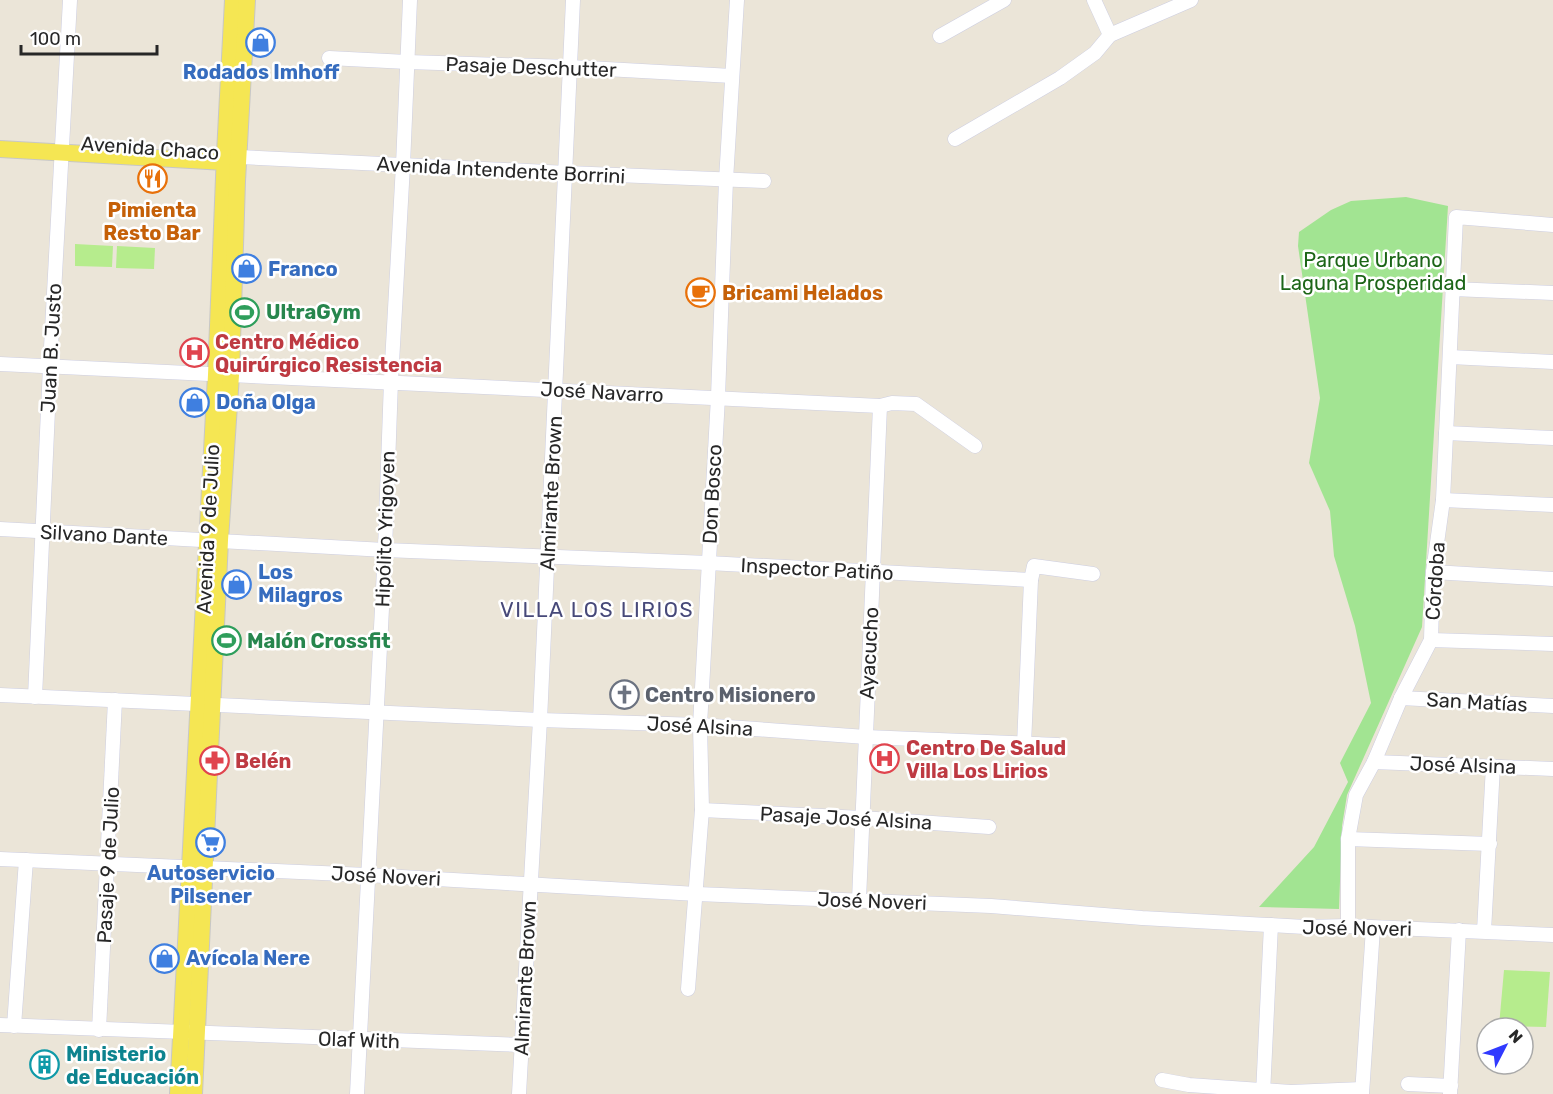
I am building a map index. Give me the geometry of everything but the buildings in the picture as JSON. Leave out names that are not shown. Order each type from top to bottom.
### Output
[{"type":"main road","name":"Avenida 9 de Julio","points":[[178,1094],[189,1032],[224,375],[234,0]]},
{"type":"main road","name":"Avenida 9 de Julio","points":[[229,157],[247,0]]},
{"type":"main road","name":"Avenida Chaco","points":[[0,140],[62,147],[229,157]]},
{"type":"main road","name":"Avenida Chaco","points":[[0,149],[62,147]]},
{"type":"main road","name":"Avenida 9 de Julio","points":[[189,1032],[194,1094]]},
{"type":"street","name":"Juan B. Justo","points":[[35,697],[70,0]]},
{"type":"street","name":"Hipólito Yrigoyen","points":[[357,1094],[410,0]]},
{"type":"street","name":"Almirante Brown","points":[[519,1094],[548,558],[573,0]]},
{"type":"street","name":"Don Bosco","points":[[688,988],[702,810],[700,725],[718,397],[726,180],[737,0]]},
{"type":"street","points":[[940,36],[1004,0]]},
{"type":"street","points":[[1094,0],[1110,35]]},
{"type":"street","points":[[955,139],[1060,78],[1095,53],[1110,35],[1191,0]]},
{"type":"street","name":"Pasaje Deschutter","points":[[329,58],[732,76]]},
{"type":"street","name":"Avenida Intendente Borrini","points":[[229,157],[764,181]]},
{"type":"street","name":"Córdoba","points":[[1348,926],[1348,839],[1356,795],[1374,762],[1401,698],[1431,640],[1434,572],[1443,500],[1456,217],[1553,225]]},
{"type":"street","points":[[1452,289],[1553,294]]},
{"type":"street","points":[[1449,357],[1553,362]]},
{"type":"street","name":"José Navarro","points":[[0,364],[880,406],[892,403],[916,404],[975,446]]},
{"type":"street","name":"Ayacucho","points":[[859,900],[880,406]]},
{"type":"street","points":[[1446,433],[1553,438]]},
{"type":"street","points":[[1443,500],[1553,505]]},
{"type":"street","name":"Silvano Dante","points":[[0,529],[214,540]]},
{"type":"street","name":"Inspector Patiño","points":[[214,540],[1031,580]]},
{"type":"street","points":[[1024,745],[1031,580],[1034,566],[1093,574]]},
{"type":"street","points":[[1434,572],[1553,579]]},
{"type":"street","points":[[1431,640],[1553,644]]},
{"type":"street","name":"José Alsina","points":[[0,695],[540,720],[700,725],[866,737],[1058,745]]},
{"type":"street","name":"San Matías","points":[[1401,698],[1553,706]]},
{"type":"street","name":"Pasaje 9 de Julio","points":[[99,1030],[116,700]]},
{"type":"street","name":"José Alsina","points":[[1374,762],[1553,769]]},
{"type":"street","points":[[1484,931],[1493,766]]},
{"type":"street","name":"Pasaje José Alsina","points":[[702,810],[989,827]]},
{"type":"street","points":[[1348,839],[1490,844]]},
{"type":"street","name":"José Noveri","points":[[0,859],[108,862],[697,894],[991,906],[1142,918],[1305,927],[1348,926],[1553,935]]},
{"type":"street","points":[[14,1026],[26,860]]},
{"type":"street","points":[[1263,1092],[1271,925]]},
{"type":"street","points":[[1162,1080],[1263,1092],[1362,1091],[1373,928]]},
{"type":"street","points":[[1408,1084],[1450,1090],[1459,930]]},
{"type":"street","name":"Olaf With","points":[[0,1025],[521,1046]]},
{"type":"green space","name":"Parque Urbano Laguna Prosperidad","points":[[1406,197],[1448,206],[1422,627],[1347,795],[1342,826],[1339,909],[1259,907],[1314,847],[1348,782],[1340,763],[1371,703],[1355,626],[1334,556],[1330,511],[1309,463],[1320,398],[1298,246],[1299,232],[1331,210],[1351,201]]},
{"type":"green space","points":[[75,244],[113,246],[112,267],[75,266]]},
{"type":"green space","points":[[117,246],[155,248],[154,269],[116,268]]},
{"type":"green space","points":[[1504,970],[1550,972],[1546,1027],[1535,1027],[1535,1016],[1500,1016]]},
{"type":"place","name":"Rodados Imhoff","points":[[261,42]]},
{"type":"place","name":"Pimienta Resto Bar","points":[[152,179]]},
{"type":"place","name":"Franco","points":[[247,269]]},
{"type":"place","name":"Bricami Helados","points":[[701,293]]},
{"type":"place","name":"UltraGym","points":[[245,312]]},
{"type":"place","name":"Centro Médico Quirúrgico Resistencia","points":[[194,353]]},
{"type":"place","name":"Doña Olga","points":[[195,402]]},
{"type":"place","name":"Los Milagros","points":[[237,584]]},
{"type":"place","name":"Malón Crossfit","points":[[226,641]]},
{"type":"place","name":"Centro Misionero","points":[[624,695]]},
{"type":"place","name":"Centro De Salud Villa Los Lirios","points":[[885,759]]},
{"type":"place","name":"Belén","points":[[214,761]]},
{"type":"place","name":"Autoservicio Pilsener","points":[[211,842]]},
{"type":"place","name":"Avícola Nere","points":[[165,958]]},
{"type":"place","name":"Ministerio de Educación","points":[[45,1065]]},
{"type":"district","name":"VILLA LOS LIRIOS","points":[[597,610]]}]
